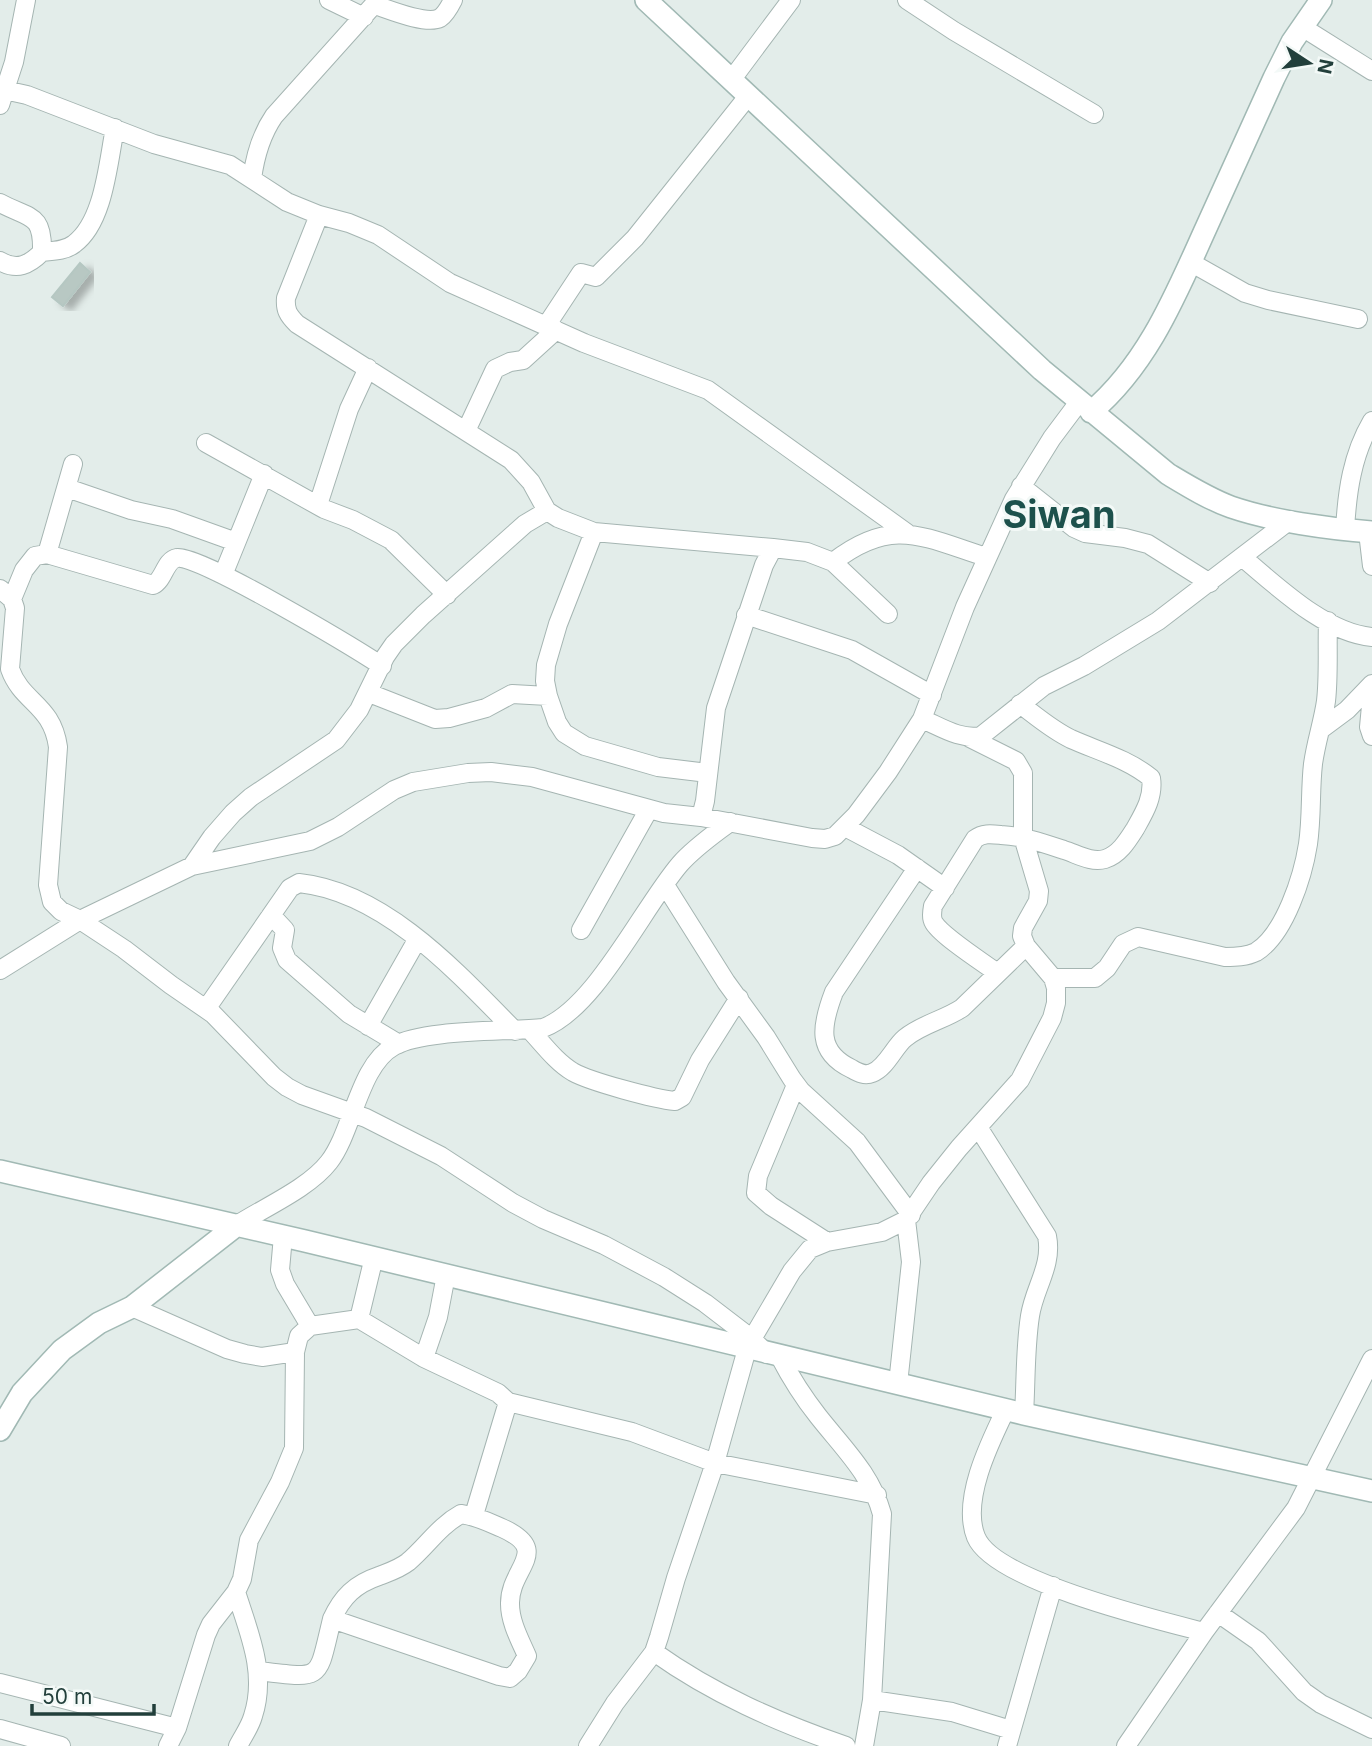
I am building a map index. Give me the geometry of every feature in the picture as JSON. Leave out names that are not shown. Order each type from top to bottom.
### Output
[{"type":"street","points":[[26,0],[14,62],[2,94],[27,95],[154,144],[230,165],[288,202],[366,230],[391,243],[450,283],[551,328],[708,390],[907,533],[986,557]]},
{"type":"street","points":[[328,0],[433,20],[442,17],[453,0]]},
{"type":"street","points":[[646,0],[1085,407],[1150,460],[1191,488],[1231,507],[1345,530],[1370,532],[1372,566]]},
{"type":"street","points":[[732,79],[790,0]]},
{"type":"street","points":[[907,0],[954,32],[1094,114]]},
{"type":"street","points":[[0,970],[80,920],[192,866],[310,841],[412,782],[468,773],[492,772],[532,777],[649,810],[825,839],[835,836],[856,815],[888,772],[922,719],[986,557],[1021,486],[1052,438],[1085,407],[1115,391],[1167,313],[1274,78],[1302,27],[1321,0]]},
{"type":"street","points":[[251,179],[266,127],[372,8]]},
{"type":"street","points":[[1302,27],[1372,71]]},
{"type":"street","points":[[466,431],[495,369],[528,357],[551,328],[581,273],[596,277],[635,238],[749,95]]},
{"type":"street","points":[[0,261],[12,266],[23,266],[42,252],[63,250],[73,245],[91,224],[99,206],[115,128]]},
{"type":"street","points":[[0,203],[39,223],[42,252]]},
{"type":"street","points":[[319,215],[286,298],[285,308],[297,324],[521,469],[547,511],[594,532],[807,552],[833,562],[888,614]]},
{"type":"street","points":[[1190,262],[1245,293],[1358,320]]},
{"type":"street","points":[[318,505],[349,409],[368,368]]},
{"type":"street","points":[[1345,530],[1350,481],[1358,449],[1372,421]]},
{"type":"street","points":[[206,443],[318,505],[391,540],[447,595]]},
{"type":"street","points":[[47,554],[73,464]]},
{"type":"street","points":[[223,575],[264,474]]},
{"type":"street","points":[[1021,486],[1074,528],[1085,533],[1148,544],[1210,583]]},
{"type":"street","points":[[67,488],[131,510],[172,519],[236,542]]},
{"type":"street","points":[[192,866],[212,836],[251,797],[336,740],[369,693],[394,644],[525,524],[547,511]]},
{"type":"street","points":[[970,738],[981,736],[1044,686],[1084,666],[1158,621],[1290,520]]},
{"type":"street","points":[[594,532],[550,646],[545,681],[557,722],[564,733],[574,740],[658,767],[708,773]]},
{"type":"street","points":[[833,562],[856,546],[875,538],[907,533]]},
{"type":"street","points":[[701,817],[716,708],[746,615],[773,548]]},
{"type":"street","points":[[382,666],[350,645],[196,561],[177,558],[171,561],[160,582],[153,585],[47,554],[35,556],[6,594],[15,608],[10,669],[20,687],[50,720],[57,740],[48,864],[50,895],[61,911],[80,920],[206,1009],[287,1087],[302,1095],[353,1112],[441,1156],[536,1215],[604,1245],[664,1277],[705,1303],[761,1350],[861,1467],[877,1494],[883,1533],[872,1700],[864,1746]]},
{"type":"street","points":[[1242,557],[1296,601],[1328,621],[1356,634],[1372,637]]},
{"type":"street","points":[[746,615],[852,650],[932,695]]},
{"type":"street","points":[[1053,978],[1095,978],[1107,968],[1123,944],[1138,937],[1224,957],[1246,956],[1266,943],[1283,919],[1302,870],[1308,842],[1314,760],[1327,687],[1328,621]]},
{"type":"street","points":[[1320,730],[1347,710],[1372,684]]},
{"type":"street","points":[[369,693],[435,719],[486,708],[512,694],[548,696]]},
{"type":"street","points":[[1372,695],[1369,727],[1372,736]]},
{"type":"street","points":[[996,972],[933,922],[933,906],[975,839],[981,835],[1023,837],[1096,860],[1113,856],[1130,837],[1143,814],[1152,787],[1151,778],[1144,773],[1113,756],[1069,738],[1020,704]]},
{"type":"street","points":[[588,1746],[615,1703],[654,1652],[715,1463],[802,1258],[810,1249],[827,1241],[882,1232],[908,1218],[932,1182],[1013,1090],[1033,1056],[1056,1003],[1053,978],[1026,946],[1022,936],[1040,891],[1023,837],[1023,773],[1016,761],[970,738],[922,719]]},
{"type":"street","points":[[582,930],[649,810]]},
{"type":"street","points":[[0,1430],[22,1394],[62,1350],[99,1323],[132,1307],[237,1225],[322,1171],[339,1145],[377,1062],[385,1052],[400,1044],[436,1036],[543,1028],[557,1023],[571,1012],[690,854],[730,822]]},
{"type":"street","points":[[845,827],[917,868],[945,888]]},
{"type":"street","points":[[917,868],[834,992],[824,1041],[827,1050],[845,1066],[861,1074],[871,1074],[878,1070],[902,1041],[913,1032],[962,1008],[996,972],[1026,946]]},
{"type":"street","points":[[206,1009],[290,888],[299,883],[332,889],[372,906],[461,974],[573,1072],[609,1084],[675,1101],[682,1097],[700,1060],[739,998]]},
{"type":"street","points":[[665,885],[726,982],[766,1037],[796,1085],[857,1142],[908,1218],[911,1262],[898,1384]]},
{"type":"street","points":[[271,915],[285,930],[282,948],[287,960],[349,1014],[400,1044]]},
{"type":"street","points":[[368,1026],[417,940]]},
{"type":"street","points":[[796,1085],[758,1176],[755,1193],[827,1241]]},
{"type":"street","points":[[978,1127],[1047,1237],[1049,1246],[1046,1268],[1030,1314],[1015,1412],[982,1461],[974,1504],[973,1522],[976,1536],[985,1552],[997,1561],[1053,1586],[1138,1616],[1204,1632]]},
{"type":"street","points":[[0,1171],[374,1257],[1015,1412],[1372,1491]]},
{"type":"street","points":[[283,1236],[281,1270],[285,1284],[310,1326]]},
{"type":"street","points":[[359,1319],[374,1257]]},
{"type":"street","points":[[424,1358],[438,1317],[446,1275]]},
{"type":"street","points":[[132,1307],[227,1349],[261,1357],[295,1352]]},
{"type":"street","points":[[168,1746],[177,1728],[206,1635],[211,1624],[236,1592],[242,1579],[249,1540],[280,1482],[294,1448],[295,1352],[299,1336],[310,1326],[359,1319],[424,1358],[498,1393],[508,1402],[632,1432],[715,1463],[877,1494]]},
{"type":"street","points":[[1126,1746],[1204,1632],[1279,1534],[1313,1479],[1372,1359]]},
{"type":"street","points":[[474,1515],[508,1402]]},
{"type":"street","points":[[259,1671],[300,1676],[312,1674],[320,1668],[332,1619],[340,1601],[353,1588],[367,1580],[398,1569],[450,1520],[461,1514],[474,1515],[512,1533],[527,1545],[526,1555],[510,1597],[513,1621],[527,1656],[510,1678],[332,1619]]},
{"type":"street","points":[[872,1700],[959,1714],[1009,1738],[1053,1586]]},
{"type":"street","points":[[236,1592],[260,1681],[254,1716],[239,1746]]},
{"type":"street","points":[[1218,1614],[1258,1641],[1304,1692],[1321,1704],[1372,1729]]},
{"type":"street","points":[[654,1652],[724,1696],[801,1730],[846,1746]]},
{"type":"street","points":[[0,1683],[177,1728]]},
{"type":"street","points":[[0,1729],[61,1746]]},
{"type":"building","points":[[80,263],[90,272],[63,306],[52,297]]},
{"type":"district","name":"Siwan","points":[[1059,515]]}]
